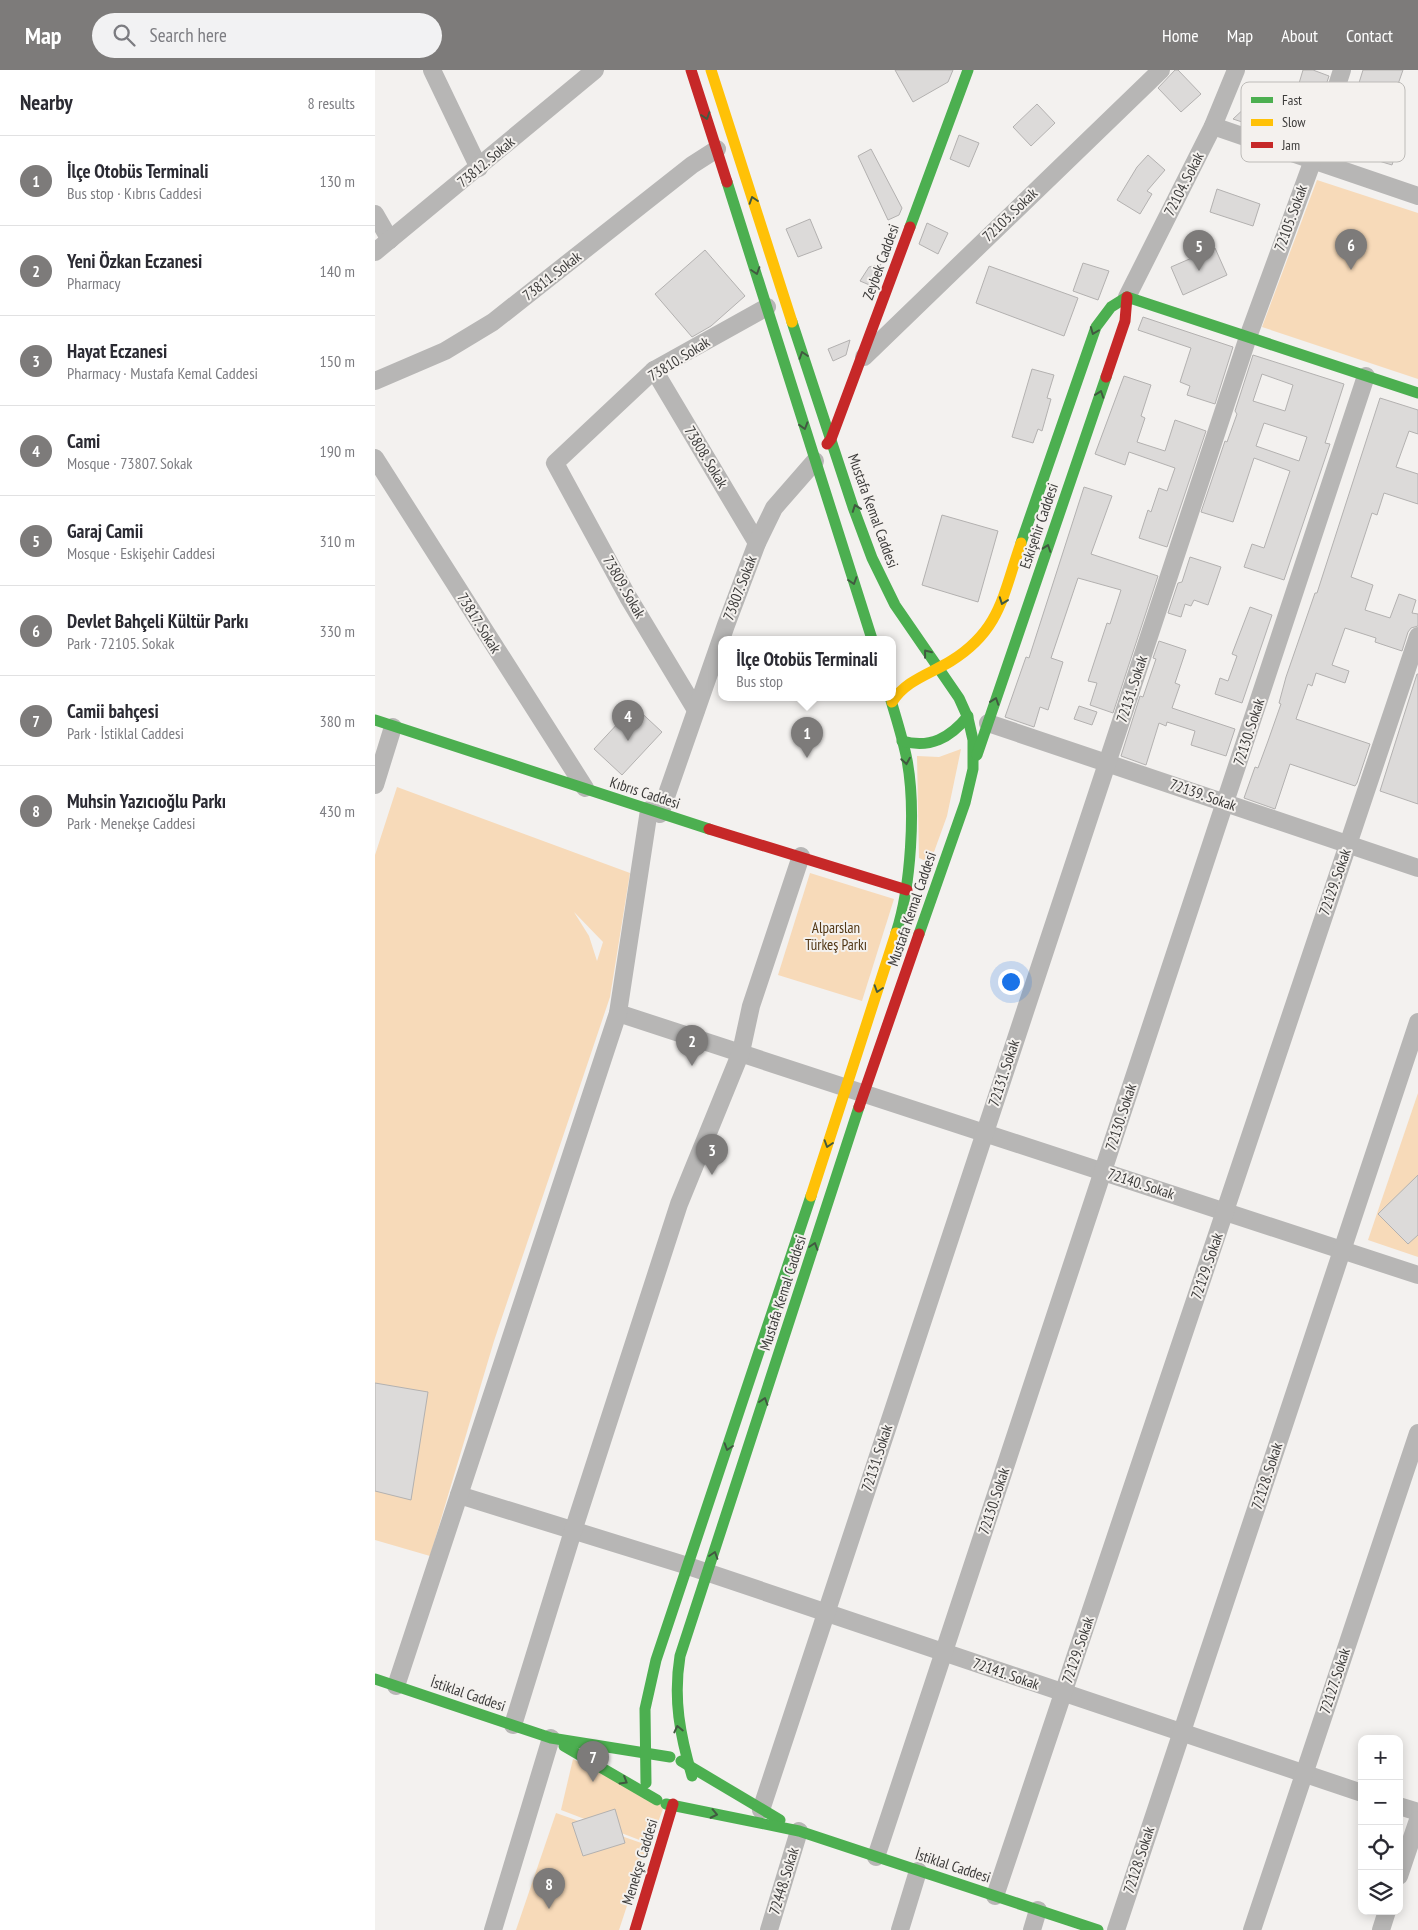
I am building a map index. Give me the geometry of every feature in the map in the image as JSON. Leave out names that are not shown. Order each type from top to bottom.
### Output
[{"type":"main road","points":[[691,70],[871,636]]},
{"type":"main road","name":"Zeybek Caddesi","points":[[815,461],[831,439],[968,70]]},
{"type":"main road","name":"Mustafa Kemal Caddesi","points":[[689,1768],[677,1724],[676,1676],[680,1656],[864,1093],[965,803],[974,764],[968,716],[957,692],[905,622],[871,552],[831,439],[713,71]]},
{"type":"main road","points":[[1127,297],[1418,393]]},
{"type":"main road","name":"Eskişehir Caddesi","points":[[939,668],[975,644],[987,633],[995,619],[1095,327],[1111,307],[1127,297]]},
{"type":"main road","name":"Eskişehir Caddesi","points":[[974,764],[1125,321],[1127,297]]},
{"type":"main road","points":[[896,694],[911,680],[939,668]]},
{"type":"main road","name":"Mustafa Kemal Caddesi","points":[[646,1783],[644,1753],[645,1709],[649,1686],[847,1088],[899,924],[907,890],[910,813],[907,761],[892,701]]},
{"type":"main road","points":[[902,741],[926,745],[937,742],[955,732],[968,716]]},
{"type":"main road","name":"Kıbrıs Caddesi","points":[[375,720],[654,812],[907,890]]},
{"type":"main road","name":"İstiklal Caddesi","points":[[375,1678],[551,1738],[670,1757],[799,1831]]},
{"type":"main road","name":"İstiklal Caddesi","points":[[551,1738],[668,1804],[799,1831],[1098,1930]]},
{"type":"main road","points":[[670,1757],[655,1762],[646,1775],[646,1783],[653,1797],[668,1804],[688,1793],[689,1768]]},
{"type":"main road","name":"Menekşe Caddesi","points":[[635,1930],[668,1804]]},
{"type":"street","points":[[432,70],[479,168]]},
{"type":"street","name":"72103. Sokak","points":[[860,361],[1161,70]]},
{"type":"street","name":"72104. Sokak","points":[[1127,297],[1213,126],[1236,70]]},
{"type":"street","name":"72105. Sokak","points":[[1338,82],[1342,70]]},
{"type":"street","name":"73812. Sokak","points":[[375,252],[479,168],[588,72]]},
{"type":"street","points":[[1213,126],[1241,136]]},
{"type":"street","name":"73811. Sokak","points":[[375,382],[445,352],[493,322],[692,165],[717,149]]},
{"type":"street","name":"72105. Sokak","points":[[1248,337],[1312,162]]},
{"type":"street","points":[[1319,162],[1418,196]]},
{"type":"street","points":[[375,214],[390,240]]},
{"type":"street","name":"73810. Sokak","points":[[555,463],[654,370],[767,307]]},
{"type":"street","name":"72131. Sokak","points":[[761,1810],[1248,337]]},
{"type":"street","name":"73808. Sokak","points":[[654,370],[757,543]]},
{"type":"street","name":"72130. Sokak","points":[[876,1857],[1367,376]]},
{"type":"street","name":"73817. Sokak","points":[[375,458],[585,788]]},
{"type":"street","name":"73807. Sokak","points":[[723,636],[757,543],[774,508],[815,461]]},
{"type":"street","name":"73809. Sokak","points":[[555,463],[628,597],[696,710]]},
{"type":"street","name":"72129. Sokak","points":[[995,1896],[1418,636]]},
{"type":"street","name":"73807. Sokak","points":[[396,1686],[618,1014],[654,812],[696,710],[718,650]]},
{"type":"street","name":"72139. Sokak","points":[[988,723],[1418,868]]},
{"type":"street","points":[[375,785],[393,727]]},
{"type":"street","points":[[513,1725],[573,1531],[679,1204],[741,1052],[751,1006],[801,856]]},
{"type":"street","name":"72140. Sokak","points":[[618,1014],[741,1052],[1418,1276]]},
{"type":"street","name":"72128. Sokak","points":[[1115,1930],[1418,1022]]},
{"type":"street","name":"72127. Sokak","points":[[1252,1930],[1418,1432]]},
{"type":"street","name":"72141. Sokak","points":[[459,1495],[688,1566],[1358,1792]]},
{"type":"street","points":[[493,1930],[551,1738]]},
{"type":"street","points":[[1403,1807],[1418,1812]]},
{"type":"street","points":[[1401,1870],[1418,1820]]},
{"type":"street","name":"72448. Sokak","points":[[769,1930],[799,1831]]},
{"type":"street","points":[[900,1930],[918,1871]]},
{"type":"street","points":[[1032,1930],[1038,1910]]},
{"type":"street","points":[[1381,1930],[1386,1915]]},
{"type":"green space","points":[[1317,180],[1418,213],[1418,379],[1262,327]]},
{"type":"green space","points":[[961,749],[947,816],[930,863],[919,858],[917,756],[939,757]]},
{"type":"green space","points":[[397,787],[630,873],[610,997],[494,1341],[430,1556],[375,1540],[375,855]],"holes":[[[574,912],[603,942],[597,961],[589,936]]]},
{"type":"green space","name":"Alparslan Türkeş Parkı","points":[[810,873],[894,899],[862,1001],[778,975]]},
{"type":"green space","points":[[1418,1093],[1418,1257],[1368,1240]]},
{"type":"green space","points":[[573,1759],[664,1806],[650,1844],[561,1810]]},
{"type":"green space","points":[[556,1813],[647,1845],[619,1930],[516,1930]]},
{"type":"building","points":[[895,70],[953,70],[948,82],[913,102]]},
{"type":"building","points":[[1175,70],[1178,70],[1201,94],[1181,112],[1158,88]]},
{"type":"building","points":[[1303,70],[1313,70],[1329,76],[1327,82],[1299,82]]},
{"type":"building","points":[[1363,70],[1403,70],[1399,82],[1359,82]]},
{"type":"building","points":[[1037,104],[1055,123],[1031,146],[1013,127]]},
{"type":"building","points":[[1241,112],[1241,122],[1233,119]]},
{"type":"building","points":[[959,135],[979,143],[969,167],[950,159]]},
{"type":"building","points":[[871,149],[902,208],[899,215],[888,220],[858,156]]},
{"type":"building","points":[[1148,155],[1165,170],[1147,191],[1152,194],[1140,214],[1117,200],[1137,167]]},
{"type":"building","points":[[1382,162],[1393,162],[1392,165]]},
{"type":"building","points":[[1217,189],[1260,204],[1253,226],[1210,212]]},
{"type":"building","points":[[810,219],[822,248],[798,257],[786,229]]},
{"type":"building","points":[[927,223],[948,233],[938,254],[919,244]]},
{"type":"building","points":[[1215,248],[1227,275],[1183,295],[1171,267]]},
{"type":"building","points":[[705,250],[745,296],[711,326],[692,337],[655,294]]},
{"type":"building","points":[[1083,263],[1109,271],[1098,300],[1073,291]]},
{"type":"building","points":[[881,264],[872,286],[860,281],[869,267]]},
{"type":"building","points":[[989,266],[1078,298],[1064,336],[976,303]]},
{"type":"building","points":[[1143,317],[1233,347],[1215,404],[1187,395],[1190,386],[1180,382],[1191,348],[1138,330]]},
{"type":"building","points":[[850,340],[846,355],[833,361],[828,349]]},
{"type":"building","points":[[1253,355],[1344,384],[1325,443],[1330,444],[1284,580],[1244,567],[1252,544],[1264,548],[1290,471],[1254,458],[1233,522],[1201,512],[1225,441],[1227,442],[1237,414],[1235,411]],"holes":[[[1262,374],[1293,385],[1285,411],[1253,401]],[[1264,423],[1307,437],[1299,461],[1256,446]]]},
{"type":"building","points":[[1032,369],[1054,375],[1047,398],[1051,399],[1042,431],[1038,429],[1033,443],[1012,437]]},
{"type":"building","points":[[1124,376],[1151,385],[1141,416],[1145,418],[1137,442],[1165,451],[1175,420],[1206,431],[1167,547],[1139,538],[1148,510],[1151,512],[1159,488],[1167,491],[1175,468],[1129,452],[1125,465],[1095,454]]},
{"type":"building","points":[[1380,398],[1418,410],[1418,434],[1409,431],[1396,467],[1418,474],[1418,504],[1384,493],[1377,515],[1372,513],[1351,577],[1373,585],[1365,610],[1390,618],[1399,594],[1416,600],[1412,613],[1418,614],[1418,626],[1411,628],[1408,632],[1402,651],[1375,642],[1376,638],[1345,628],[1332,665],[1349,671],[1345,683],[1316,673],[1312,686],[1308,684],[1296,719],[1370,744],[1357,783],[1355,786],[1290,764],[1275,809],[1244,798],[1255,767],[1258,768],[1281,704],[1279,703],[1286,677],[1315,593],[1317,593]]},
{"type":"building","points":[[1084,487],[1112,496],[1091,554],[1158,576],[1113,713],[1090,705],[1097,683],[1088,681],[1107,623],[1110,624],[1121,590],[1078,578],[1051,658],[1063,662],[1048,710],[1040,707],[1034,727],[1005,717],[1026,657],[1029,658]]},
{"type":"building","points":[[942,515],[998,531],[978,602],[922,585]]},
{"type":"building","points":[[1190,557],[1221,567],[1208,605],[1194,600],[1191,606],[1185,604],[1181,617],[1168,613],[1178,583],[1182,582]]},
{"type":"building","points":[[1250,607],[1272,615],[1242,703],[1215,694],[1220,678],[1228,681],[1237,656],[1232,654]]},
{"type":"building","points":[[1159,641],[1186,650],[1175,683],[1180,685],[1172,708],[1235,729],[1226,756],[1191,745],[1195,731],[1167,722],[1166,726],[1159,723],[1146,765],[1121,756],[1140,696],[1143,697],[1156,659],[1153,658]]},
{"type":"building","points":[[1418,674],[1418,804],[1380,791]]},
{"type":"building","points":[[634,706],[662,732],[622,775],[594,749]]},
{"type":"building","points":[[1079,706],[1097,712],[1092,725],[1074,719]]},
{"type":"building","points":[[1418,1175],[1418,1235],[1408,1244],[1378,1214]]},
{"type":"building","points":[[375,1383],[428,1392],[411,1500],[375,1491]]},
{"type":"building","points":[[615,1809],[625,1843],[583,1856],[572,1823]]},
{"type":"traffic: fast","points":[[910,227],[968,70]]},
{"type":"traffic: fast","points":[[727,182],[871,636]]},
{"type":"traffic: fast","points":[[1127,297],[1418,393]]},
{"type":"traffic: fast","points":[[1021,543],[1096,327],[1111,307],[1127,297]]},
{"type":"traffic: fast","points":[[792,322],[853,507],[872,558],[895,605],[959,698],[968,718],[973,740],[973,769],[965,803],[919,934]]},
{"type":"traffic: fast","points":[[977,755],[1106,377]]},
{"type":"traffic: fast","points":[[891,701],[907,760],[911,801],[911,847],[905,893],[896,933]]},
{"type":"traffic: fast","points":[[902,741],[922,744],[939,740],[947,736],[968,716]]},
{"type":"traffic: fast","points":[[375,720],[709,829]]},
{"type":"traffic: fast","points":[[692,1776],[679,1717],[677,1687],[680,1656],[859,1107]]},
{"type":"traffic: fast","points":[[646,1783],[645,1709],[656,1660],[811,1196]]},
{"type":"traffic: fast","points":[[375,1679],[551,1738],[670,1757]]},
{"type":"traffic: fast","points":[[564,1746],[657,1800]]},
{"type":"traffic: fast","points":[[681,1761],[780,1820]]},
{"type":"traffic: fast","points":[[666,1804],[799,1831],[1098,1930]]},
{"type":"traffic: slow","points":[[711,70],[792,322]]},
{"type":"traffic: slow","points":[[896,697],[911,683],[951,661],[981,637],[998,610],[1021,543]]},
{"type":"traffic: slow","points":[[811,1196],[896,933]]},
{"type":"traffic: jam","points":[[691,70],[727,182]]},
{"type":"traffic: jam","points":[[827,444],[831,439],[910,227]]},
{"type":"traffic: jam","points":[[1106,377],[1125,321],[1127,297]]},
{"type":"traffic: jam","points":[[709,829],[907,890]]},
{"type":"traffic: jam","points":[[859,1107],[919,934]]},
{"type":"traffic: jam","points":[[635,1930],[673,1804]]},
{"type":"place","name":"Devlet Bahçeli Kültür Parkı","points":[[1351,270]]},
{"type":"place","name":"Garaj Camii","points":[[1199,271]]},
{"type":"place","name":"Cami","points":[[628,741]]},
{"type":"place","name":"İlçe Otobüs Terminali","points":[[807,758]]},
{"type":"place","name":"Yeni Özkan Eczanesi","points":[[692,1066]]},
{"type":"place","name":"Hayat Eczanesi","points":[[712,1175]]},
{"type":"place","name":"Camii bahçesi","points":[[593,1782]]},
{"type":"place","name":"Muhsin Yazıcıoğlu Parkı","points":[[549,1909]]}]
